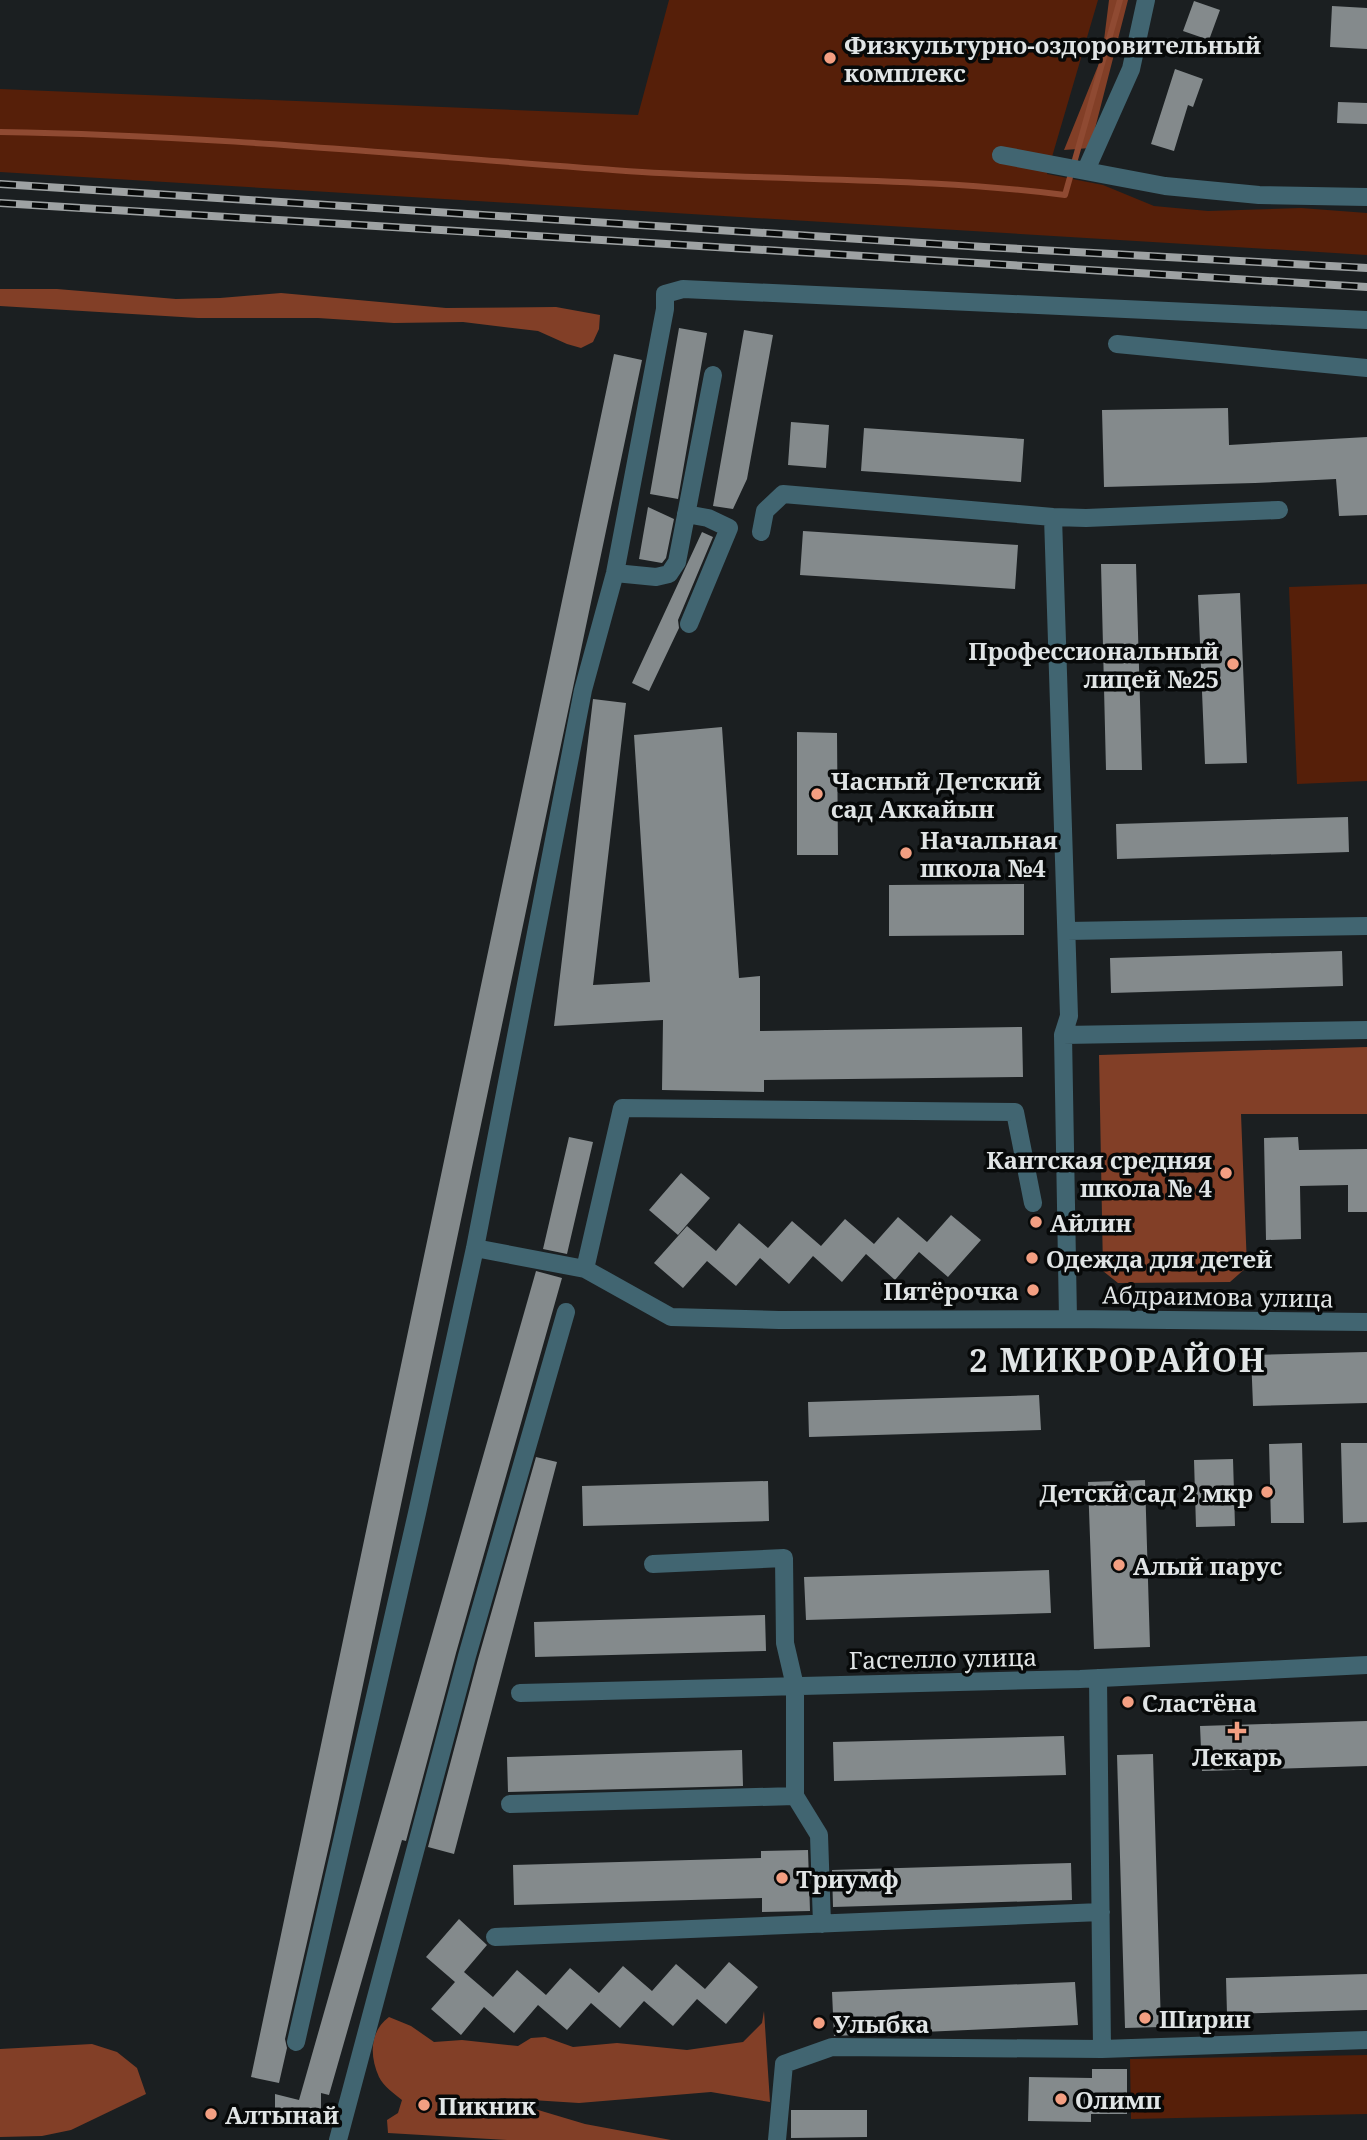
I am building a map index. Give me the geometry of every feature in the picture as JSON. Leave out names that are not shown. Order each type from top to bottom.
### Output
[{"type":"street","points":[[1086,170],[1131,69],[1146,0]]},
{"type":"street","points":[[1002,155],[1165,186],[1259,195],[1367,197]]},
{"type":"street","points":[[296,2042],[475,1248],[583,691],[615,573],[665,309],[665,294],[683,289],[1367,320]]},
{"type":"street","points":[[1117,344],[1367,368]]},
{"type":"street","points":[[615,573],[656,577],[669,574],[677,562],[713,374]]},
{"type":"street","points":[[761,532],[765,511],[782,494],[1053,517],[1279,510]]},
{"type":"street","points":[[686,514],[708,517],[729,528],[689,624]]},
{"type":"street","points":[[1053,517],[1069,1016],[1063,1035],[1068,1319]]},
{"type":"street","points":[[1066,931],[1367,926]]},
{"type":"street","points":[[1063,1035],[1367,1030]]},
{"type":"street","points":[[586,1269],[622,1108],[1015,1112],[1033,1203]]},
{"type":"street","name":"Абдраимова улица","points":[[475,1248],[586,1269],[671,1317],[779,1320],[1367,1322]]},
{"type":"street","points":[[338,2140],[467,1656],[566,1312]]},
{"type":"street","points":[[653,1564],[784,1558],[785,1643],[795,1686],[795,1796],[819,1835],[822,1924]]},
{"type":"street","name":"Гастелло улица","points":[[520,1693],[1098,1678],[1367,1664]]},
{"type":"street","points":[[1098,1678],[1102,2049]]},
{"type":"street","points":[[510,1804],[795,1796]]},
{"type":"street","points":[[495,1937],[1101,1912]]},
{"type":"street","points":[[777,2140],[784,2064],[832,2047],[1102,2049],[1367,2040]]},
{"type":"shaded area","points":[[669,0],[1098,0],[1047,174],[1103,185],[1154,206],[1208,211],[1301,208],[1367,213],[1367,255],[0,172],[0,89],[638,115]]},
{"type":"shaded area","points":[[1109,0],[1128,0],[1090,148],[1064,150],[1102,56]]},
{"type":"shaded area","points":[[0,289],[57,289],[176,299],[281,293],[446,308],[556,307],[600,315],[599,329],[593,342],[581,348],[538,331],[463,322],[198,318],[0,306]]},
{"type":"shaded area","points":[[1367,584],[1367,781],[1297,784],[1289,587]]},
{"type":"shaded area","points":[[1367,1047],[1367,1114],[1241,1114],[1247,1267],[1230,1282],[1118,1283],[1103,1271],[1099,1055]]},
{"type":"shaded area","points":[[764,2011],[770,2102],[711,2092],[579,2103],[498,2098],[585,2124],[671,2140],[507,2140],[388,2133],[387,2120],[398,2113],[402,2100],[381,2080],[374,2060],[373,2044],[378,2029],[389,2017],[411,2026],[434,2042],[462,2040],[518,2046],[531,2038],[545,2037],[573,2047],[617,2043],[687,2050],[743,2042],[762,2023]]},
{"type":"shaded area","points":[[92,2044],[117,2052],[137,2068],[146,2094],[71,2130],[42,2136],[0,2137],[0,2049]]},
{"type":"shaded area","points":[[1367,2055],[1367,2114],[1131,2119],[1130,2059]]},
{"type":"building","points":[[1194,1],[1220,10],[1209,40],[1183,31]]},
{"type":"building","points":[[1332,6],[1367,8],[1367,49],[1330,47]]},
{"type":"building","points":[[1175,69],[1203,79],[1193,107],[1188,105],[1174,151],[1151,144]]},
{"type":"building","points":[[1338,102],[1367,103],[1367,124],[1337,123]]},
{"type":"building","points":[[679,328],[707,333],[678,499],[650,494]]},
{"type":"building","points":[[744,330],[773,335],[747,479],[733,509],[713,506]]},
{"type":"building","points":[[614,354],[642,360],[331,1837],[285,2039],[287,2048],[279,2083],[251,2077]]},
{"type":"building","points":[[1228,408],[1229,445],[1367,437],[1367,515],[1339,516],[1336,479],[1104,487],[1102,410]]},
{"type":"building","points":[[791,422],[829,425],[826,468],[788,465]]},
{"type":"building","points":[[864,428],[1024,439],[1021,482],[861,471]]},
{"type":"building","points":[[648,507],[674,519],[666,558],[662,563],[639,559]]},
{"type":"building","points":[[803,531],[1018,545],[1015,589],[800,575]]},
{"type":"building","points":[[702,532],[713,537],[678,620],[679,628],[649,691],[632,683]]},
{"type":"building","points":[[1101,564],[1136,564],[1142,770],[1106,770]]},
{"type":"building","points":[[1240,593],[1247,763],[1205,764],[1198,595]]},
{"type":"building","points":[[593,699],[626,703],[593,985],[650,982],[634,735],[722,727],[739,978],[760,976],[760,1031],[1022,1027],[1023,1077],[764,1080],[764,1092],[662,1090],[663,1020],[554,1026]]},
{"type":"building","name":"Часный Детский сад Аккайын","points":[[797,732],[837,733],[838,855],[797,855]]},
{"type":"building","points":[[1348,817],[1349,852],[1117,859],[1116,824]]},
{"type":"building","points":[[1024,884],[1024,935],[889,936],[889,885]]},
{"type":"building","points":[[1342,951],[1343,986],[1111,993],[1110,958]]},
{"type":"building","points":[[569,1137],[593,1142],[567,1254],[543,1249]]},
{"type":"building","points":[[1298,1137],[1299,1150],[1367,1149],[1367,1212],[1348,1212],[1348,1185],[1300,1186],[1301,1239],[1266,1240],[1264,1138]]},
{"type":"building","points":[[681,1173],[710,1198],[678,1235],[649,1210]]},
{"type":"building","points":[[951,1215],[981,1240],[948,1277],[919,1252],[895,1280],[866,1254],[842,1282],[813,1256],[789,1284],[760,1258],[736,1286],[707,1261],[683,1288],[654,1263],[687,1226],[716,1251],[739,1223],[768,1248],[792,1221],[821,1246],[845,1219],[874,1244],[898,1217],[927,1242]]},
{"type":"building","points":[[536,1271],[562,1278],[406,1841],[402,1840],[329,2095],[321,2093],[321,2120],[275,2119],[275,2094],[299,2100]]},
{"type":"building","points":[[1367,1352],[1367,1403],[1253,1406],[1251,1355]]},
{"type":"building","points":[[1039,1395],[1041,1430],[809,1437],[808,1402]]},
{"type":"building","points":[[1302,1443],[1304,1523],[1271,1523],[1269,1444]]},
{"type":"building","points":[[1341,1443],[1367,1443],[1367,1522],[1343,1523]]},
{"type":"building","points":[[536,1457],[557,1462],[454,1854],[428,1847]]},
{"type":"building","points":[[1233,1459],[1235,1526],[1196,1527],[1194,1460]]},
{"type":"building","name":"Алый парус","points":[[1145,1480],[1150,1647],[1094,1649],[1088,1482]]},
{"type":"building","points":[[768,1481],[769,1521],[583,1526],[582,1486]]},
{"type":"building","points":[[1049,1570],[1051,1613],[806,1620],[804,1577]]},
{"type":"building","points":[[765,1615],[766,1651],[535,1657],[534,1622]]},
{"type":"building","points":[[1367,1721],[1367,1766],[1202,1771],[1200,1726]]},
{"type":"building","points":[[1064,1736],[1066,1775],[834,1781],[833,1742]]},
{"type":"building","points":[[742,1750],[743,1786],[508,1792],[507,1757]]},
{"type":"building","points":[[1153,1754],[1161,2027],[1125,2028],[1117,1755]]},
{"type":"building","points":[[808,1850],[810,1911],[762,1912],[762,1898],[514,1905],[513,1865],[761,1858],[761,1851]]},
{"type":"building","points":[[1071,1863],[1072,1900],[833,1907],[832,1870]]},
{"type":"building","points":[[459,1919],[487,1945],[464,1972],[493,1997],[517,1970],[546,1995],[570,1968],[599,1993],[623,1966],[652,1991],[676,1964],[705,1989],[729,1962],[758,1987],[726,2024],[697,1999],[673,2026],[644,2001],[620,2028],[591,2003],[567,2030],[538,2005],[514,2033],[484,2007],[461,2035],[431,2009],[455,1982],[426,1957]]},
{"type":"building","points":[[1367,1974],[1367,2010],[1227,2014],[1226,1978]]},
{"type":"building","points":[[1075,1982],[1078,2025],[834,2036],[832,1992]]},
{"type":"building","points":[[1092,2069],[1127,2069],[1127,2114],[1091,2114],[1091,2122],[1028,2121],[1029,2077],[1092,2078]]},
{"type":"building","points":[[791,2110],[867,2110],[867,2137],[791,2138]]},
{"type":"waterway","points":[[0,132],[160,137],[642,172],[907,182],[1065,195],[1120,0]]},
{"type":"railway","points":[[0,184],[984,247],[1367,268]]},
{"type":"railway","points":[[0,203],[1367,287]]},
{"type":"place","name":"Физкультурно-оздоровительный комплекс","points":[[830,58]]},
{"type":"place","name":"Профессиональный лицей №25","points":[[1233,664]]},
{"type":"place","name":"Часный Детский сад Аккайын","points":[[817,794]]},
{"type":"place","name":"Начальная школа №4","points":[[906,853]]},
{"type":"place","name":"Кантская средняя школа № 4","points":[[1226,1173]]},
{"type":"place","name":"Айлин","points":[[1036,1222]]},
{"type":"place","name":"Одежда для детей","points":[[1032,1258]]},
{"type":"place","name":"Пятёрочка","points":[[1033,1290]]},
{"type":"place","name":"Детскй сад 2 мкр","points":[[1267,1492]]},
{"type":"place","name":"Алый парус","points":[[1119,1565]]},
{"type":"place","name":"Сластёна","points":[[1128,1702]]},
{"type":"place","name":"Лекарь","points":[[1237,1731]]},
{"type":"place","name":"Триумф","points":[[782,1878]]},
{"type":"place","name":"Ширин","points":[[1145,2018]]},
{"type":"place","name":"Улыбка","points":[[819,2023]]},
{"type":"place","name":"Олимп","points":[[1061,2099]]},
{"type":"place","name":"Пикник","points":[[424,2105]]},
{"type":"place","name":"Алтынай","points":[[211,2114]]},
{"type":"district","name":"2 МИКРОРАЙОН","points":[[1118,1359]]}]
